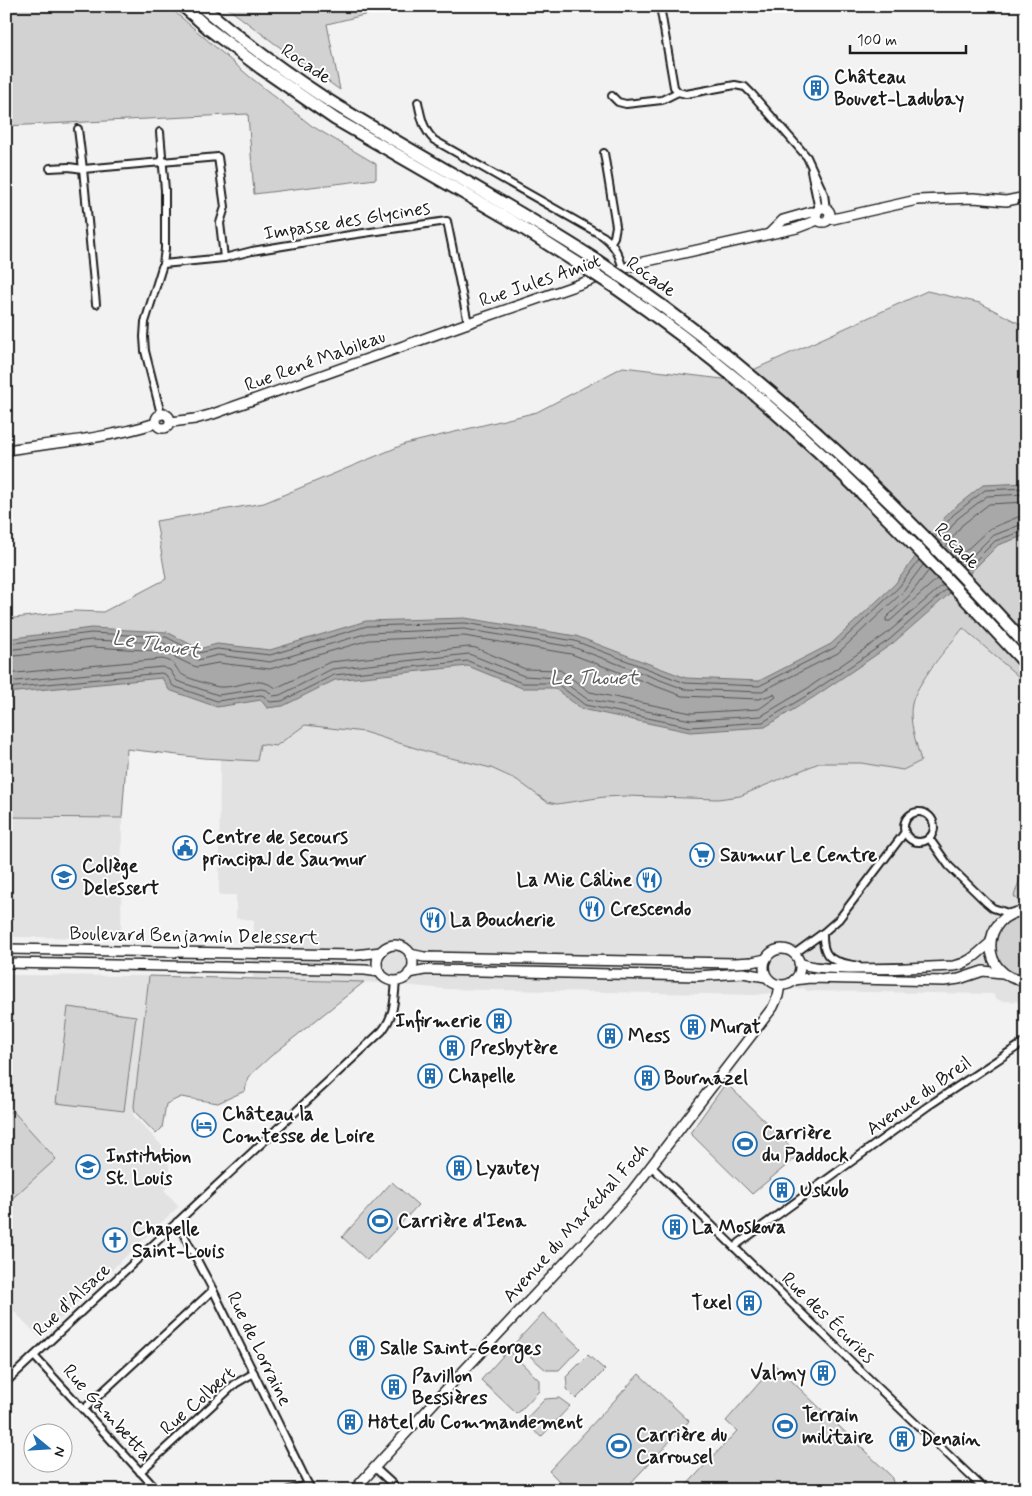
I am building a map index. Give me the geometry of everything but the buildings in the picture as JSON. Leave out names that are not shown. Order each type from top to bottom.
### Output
[{"type":"highway","points":[[183,6],[209,29],[261,68],[335,119],[477,201],[590,271],[688,340],[746,387],[853,485],[978,612],[1026,664]]},
{"type":"highway","name":"Rocade","points":[[201,6],[267,58],[316,92],[596,260],[696,331],[796,415],[862,476],[926,538],[1026,645]]},
{"type":"highway","points":[[998,614],[1026,636]]},
{"type":"main road","name":"Rue Jules Amiot","points":[[468,323],[623,269],[658,259],[797,228],[822,214],[833,219],[917,200],[974,198],[1006,201],[1026,197]]},
{"type":"main road","name":"Rue René Mabileau","points":[[171,422],[195,419],[213,414],[468,323]]},
{"type":"main road","points":[[161,414],[168,415],[171,422],[165,429],[158,427],[156,423],[157,417],[161,414]]},
{"type":"main road","points":[[6,450],[103,435],[156,423]]},
{"type":"main road","points":[[1002,973],[995,964],[991,954],[990,943],[992,934],[1003,918],[1024,909]]},
{"type":"main road","points":[[799,964],[820,968],[869,969],[953,966],[971,960],[990,943]]},
{"type":"main road","points":[[409,973],[412,964],[410,954],[406,949],[397,945],[387,947],[381,952],[377,962],[380,972],[387,979],[396,981],[401,980],[409,973],[424,970],[697,976],[743,974],[766,977]]},
{"type":"main road","name":"Boulevard Benjamin Delessert","points":[[6,949],[355,955],[381,952]]},
{"type":"main road","points":[[794,980],[798,973],[799,964],[794,954],[784,949],[773,951],[766,959],[764,971],[766,977],[780,985],[785,985],[794,980],[810,978],[951,980],[983,971],[1002,973],[1017,980],[1026,981]]},
{"type":"main road","points":[[410,954],[424,957],[735,963],[766,959]]},
{"type":"main road","name":"Boulevard Benjamin Delessert","points":[[6,963],[355,969],[380,972]]},
{"type":"main road","name":"Avenue du Maréchal Foch","points":[[354,1490],[611,1215],[652,1167],[773,1007],[780,985]]},
{"type":"street","points":[[660,6],[674,87],[678,92],[686,94],[736,85],[745,88],[803,152],[811,165],[824,194],[822,214]]},
{"type":"street","points":[[612,96],[618,102],[626,104],[662,100],[678,92]]},
{"type":"street","points":[[418,102],[422,122],[434,140],[603,236],[616,248],[623,269]]},
{"type":"street","points":[[78,129],[96,304]]},
{"type":"street","points":[[160,132],[166,213],[166,249],[145,322],[144,337],[145,351],[161,414]]},
{"type":"street","points":[[604,153],[616,226],[611,242]]},
{"type":"street","points":[[50,168],[69,167],[83,169],[218,157],[225,206],[220,222],[224,258]]},
{"type":"street","name":"Impasse des Glycines","points":[[163,264],[224,258],[252,251],[447,221],[468,323]]},
{"type":"street","points":[[915,812],[923,812],[929,816],[933,823],[933,830],[928,838],[922,841],[914,841],[909,838],[905,832],[906,818],[915,812]]},
{"type":"street","points":[[794,954],[823,934],[839,919],[905,832]]},
{"type":"street","points":[[928,838],[945,861],[991,907],[1011,914]]},
{"type":"street","points":[[823,934],[823,948],[829,957],[837,961],[869,969]]},
{"type":"street","name":"Rue d'Alsace","points":[[6,1382],[382,1031],[389,1022],[394,1005],[396,981]]},
{"type":"street","name":"Avenue du Breil","points":[[734,1248],[928,1106],[1026,1041]]},
{"type":"street","name":"Rue des Écuries","points":[[652,1167],[985,1490]]},
{"type":"street","name":"Rue de Lorraine","points":[[177,1222],[213,1290],[310,1487]]},
{"type":"street","points":[[84,1409],[213,1290]]},
{"type":"street","name":"Rue Gambetta","points":[[34,1356],[157,1490]]},
{"type":"street","name":"Rue Colbert","points":[[140,1472],[235,1384],[254,1373]]},
{"type":"street","points":[[375,1468],[399,1490]]},
{"type":"street","points":[[288,1490],[310,1487]]},
{"type":"shaded area","points":[[6,6],[168,6],[250,77],[312,126],[376,164],[376,179],[254,194],[248,114],[6,126]]},
{"type":"shaded area","points":[[225,6],[384,6],[385,10],[327,24],[340,90]]},
{"type":"shaded area","points":[[927,291],[980,303],[1026,327],[1026,687],[1019,677],[963,628],[926,675],[912,704],[912,725],[921,761],[903,770],[861,763],[819,763],[740,796],[718,799],[625,796],[557,804],[547,802],[517,780],[491,768],[431,753],[364,732],[305,725],[276,746],[260,744],[257,761],[203,758],[127,749],[122,818],[6,817],[6,619],[74,611],[103,612],[166,579],[156,521],[264,503],[405,444],[537,412],[623,367],[731,380]]},
{"type":"shaded area","points":[[963,628],[1019,677],[1026,687],[1026,862],[1014,896],[1026,906],[1026,1002],[1001,1001],[995,998],[993,994],[807,991],[804,988],[756,995],[444,989],[384,983],[253,978],[254,920],[236,918],[236,895],[219,895],[220,758],[257,761],[260,744],[287,739],[305,725],[364,732],[431,753],[491,768],[517,780],[547,802],[558,804],[625,796],[718,799],[740,796],[819,763],[861,763],[903,770],[920,761],[911,717],[912,704],[921,683]]},
{"type":"shaded area","name":"Collège Delessert","points":[[6,817],[122,818],[121,938],[6,937]]},
{"type":"shaded area","points":[[1026,862],[1026,906],[1014,896]]},
{"type":"shaded area","points":[[1026,917],[1026,975],[1013,973],[1004,966],[998,957],[996,946],[998,935],[1004,926],[1013,919]]},
{"type":"shaded area","name":"Institution St. Louis","points":[[6,975],[149,976],[133,1115],[167,1151],[171,1183],[164,1190],[179,1206],[40,1338],[6,1303]]},
{"type":"shaded area","points":[[149,976],[364,982],[271,1056],[248,1077],[245,1091],[218,1103],[181,1097],[166,1104],[162,1128],[156,1134],[135,1112],[134,1106]]},
{"type":"shaded area","points":[[68,1007],[136,1016],[124,1111],[56,1103]]},
{"type":"shaded area","name":"Carrière du Paddock","points":[[726,1083],[799,1155],[752,1194],[690,1133]]},
{"type":"shaded area","points":[[12,1110],[56,1159],[6,1204],[6,1115]]},
{"type":"shaded area","name":"Carrière d'Iena","points":[[392,1182],[418,1205],[367,1260],[342,1237]]},
{"type":"shaded area","points":[[543,1313],[580,1348],[559,1370],[546,1370],[515,1343]]},
{"type":"shaded area","points":[[508,1350],[539,1380],[539,1391],[517,1414],[481,1380]]},
{"type":"shaded area","points":[[588,1355],[605,1370],[576,1399],[566,1389],[566,1377]]},
{"type":"shaded area","name":"Terrain militaire","points":[[775,1365],[891,1476],[894,1485],[893,1490],[682,1490],[737,1431],[726,1421]]},
{"type":"shaded area","name":"Carrière du Carrousel","points":[[639,1374],[689,1421],[624,1490],[568,1490],[549,1471]]},
{"type":"shaded area","points":[[559,1398],[570,1406],[541,1437],[524,1421],[545,1399]]},
{"type":"water","name":"Le Thouet","points":[[1026,483],[1026,535],[998,545],[948,595],[892,644],[814,697],[765,727],[690,732],[582,709],[554,688],[522,688],[468,666],[335,680],[283,706],[267,708],[261,700],[217,707],[169,690],[162,678],[6,693],[6,639],[91,628],[167,632],[199,649],[217,644],[270,650],[366,621],[465,618],[576,636],[686,678],[759,681],[831,644],[895,584],[949,512],[983,485]]},
{"type":"place","name":"Château Bouvet-Ladubay","points":[[816,88]]},
{"type":"place","name":"Centre de secours principal de Saumur","points":[[185,848]]},
{"type":"place","name":"Saumur Le Centre","points":[[702,855]]},
{"type":"place","name":"Collège Delessert","points":[[64,877]]},
{"type":"place","name":"La Mie Câline","points":[[649,880]]},
{"type":"place","name":"Crescendo","points":[[592,909]]},
{"type":"place","name":"La Boucherie","points":[[433,920]]},
{"type":"place","name":"Infirmerie","points":[[499,1021]]},
{"type":"place","name":"Murat","points":[[693,1027]]},
{"type":"place","name":"Mess","points":[[610,1036]]},
{"type":"place","name":"Presbytère","points":[[452,1048]]},
{"type":"place","name":"Chapelle","points":[[430,1076]]},
{"type":"place","name":"Bournazel","points":[[647,1078]]},
{"type":"place","name":"Château la Comtesse de Loire","points":[[204,1125]]},
{"type":"place","name":"Carrière du Paddock","points":[[745,1144]]},
{"type":"place","name":"Institution St. Louis","points":[[88,1167]]},
{"type":"place","name":"Lyautey","points":[[459,1168]]},
{"type":"place","name":"Uskub","points":[[782,1190]]},
{"type":"place","name":"Carrière d'Iena","points":[[380,1221]]},
{"type":"place","name":"La Moskova","points":[[675,1227]]},
{"type":"place","name":"Chapelle Saint-Louis","points":[[115,1240]]},
{"type":"place","name":"Texel","points":[[749,1303]]},
{"type":"place","name":"Salle Saint-Georges","points":[[362,1348]]},
{"type":"place","name":"Valmy","points":[[823,1373]]},
{"type":"place","name":"Pavillon Bessières","points":[[394,1387]]},
{"type":"place","name":"Hôtel du Commandement","points":[[350,1422]]},
{"type":"place","name":"Terrain militaire","points":[[785,1426]]},
{"type":"place","name":"Denain","points":[[902,1439]]},
{"type":"place","name":"Carrière du Carrousel","points":[[619,1446]]}]
